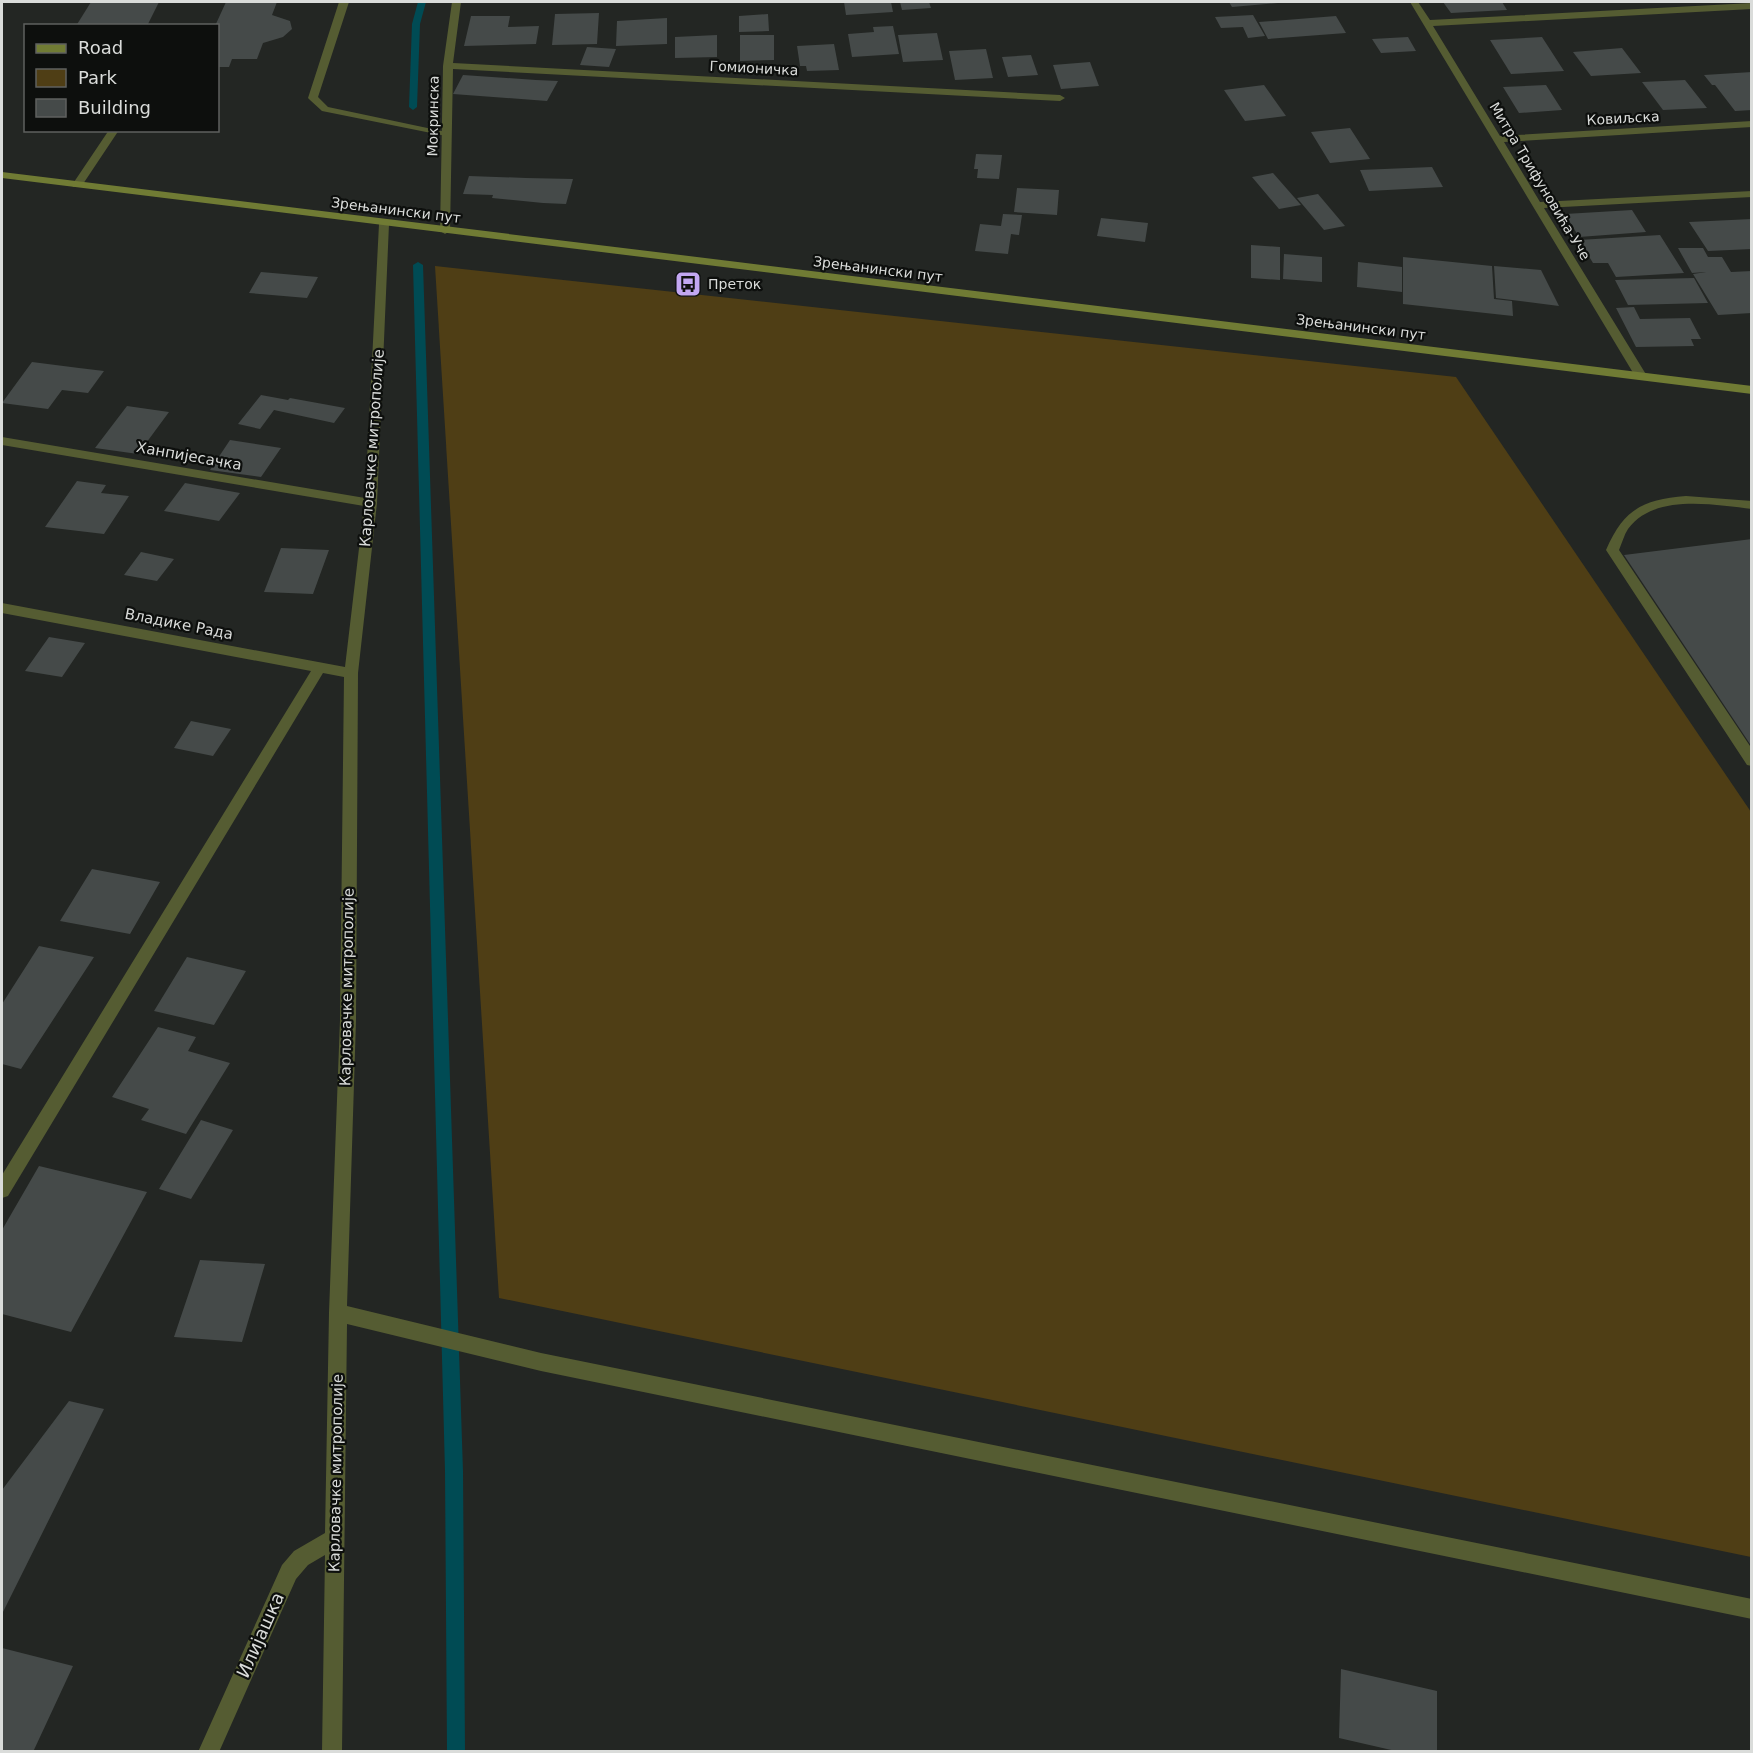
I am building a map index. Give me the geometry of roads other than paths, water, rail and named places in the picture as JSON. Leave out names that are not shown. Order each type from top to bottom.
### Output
[{"type":"main road","name":"Зрењанински пут","points":[[2,175],[384,224],[1752,390]]},
{"type":"street","points":[[344,2],[312,98],[325,109],[447,135]]},
{"type":"street","name":"Мокринска","points":[[445,231],[448,66],[456,2]]},
{"type":"street","name":"Митра Трифуновића-Уче","points":[[1414,2],[1429,23],[1536,205],[1641,376]]},
{"type":"street","points":[[1429,23],[1752,6]]},
{"type":"street","name":"Гомионичка","points":[[448,66],[1060,98]]},
{"type":"street","name":"Ковиљска","points":[[1497,139],[1752,124]]},
{"type":"street","points":[[77,184],[113,132]]},
{"type":"street","points":[[1536,205],[1752,194]]},
{"type":"street","name":"Карловачке митрополије","points":[[332,1752],[338,1313],[348,1020],[351,673],[371,503],[384,224]]},
{"type":"street","name":"Ханпијесачка","points":[[2,441],[371,503]]},
{"type":"street","points":[[1752,505],[1716,500],[1660,502],[1626,522],[1612,550],[1752,761]]},
{"type":"street","name":"Владике Рада","points":[[2,608],[351,673]]},
{"type":"street","points":[[2,1191],[320,667]]},
{"type":"street","points":[[338,1313],[541,1362],[1752,1609]]},
{"type":"street","name":"Илијашка","points":[[208,1752],[289,1572],[301,1558],[335,1538]]},
{"type":"waterway","name":"Преток","points":[[413,107],[416,24],[422,2]]},
{"type":"waterway","points":[[418,265],[454,1471],[456,1752]]},
{"type":"place","name":"Преток","points":[[688,284]]}]
